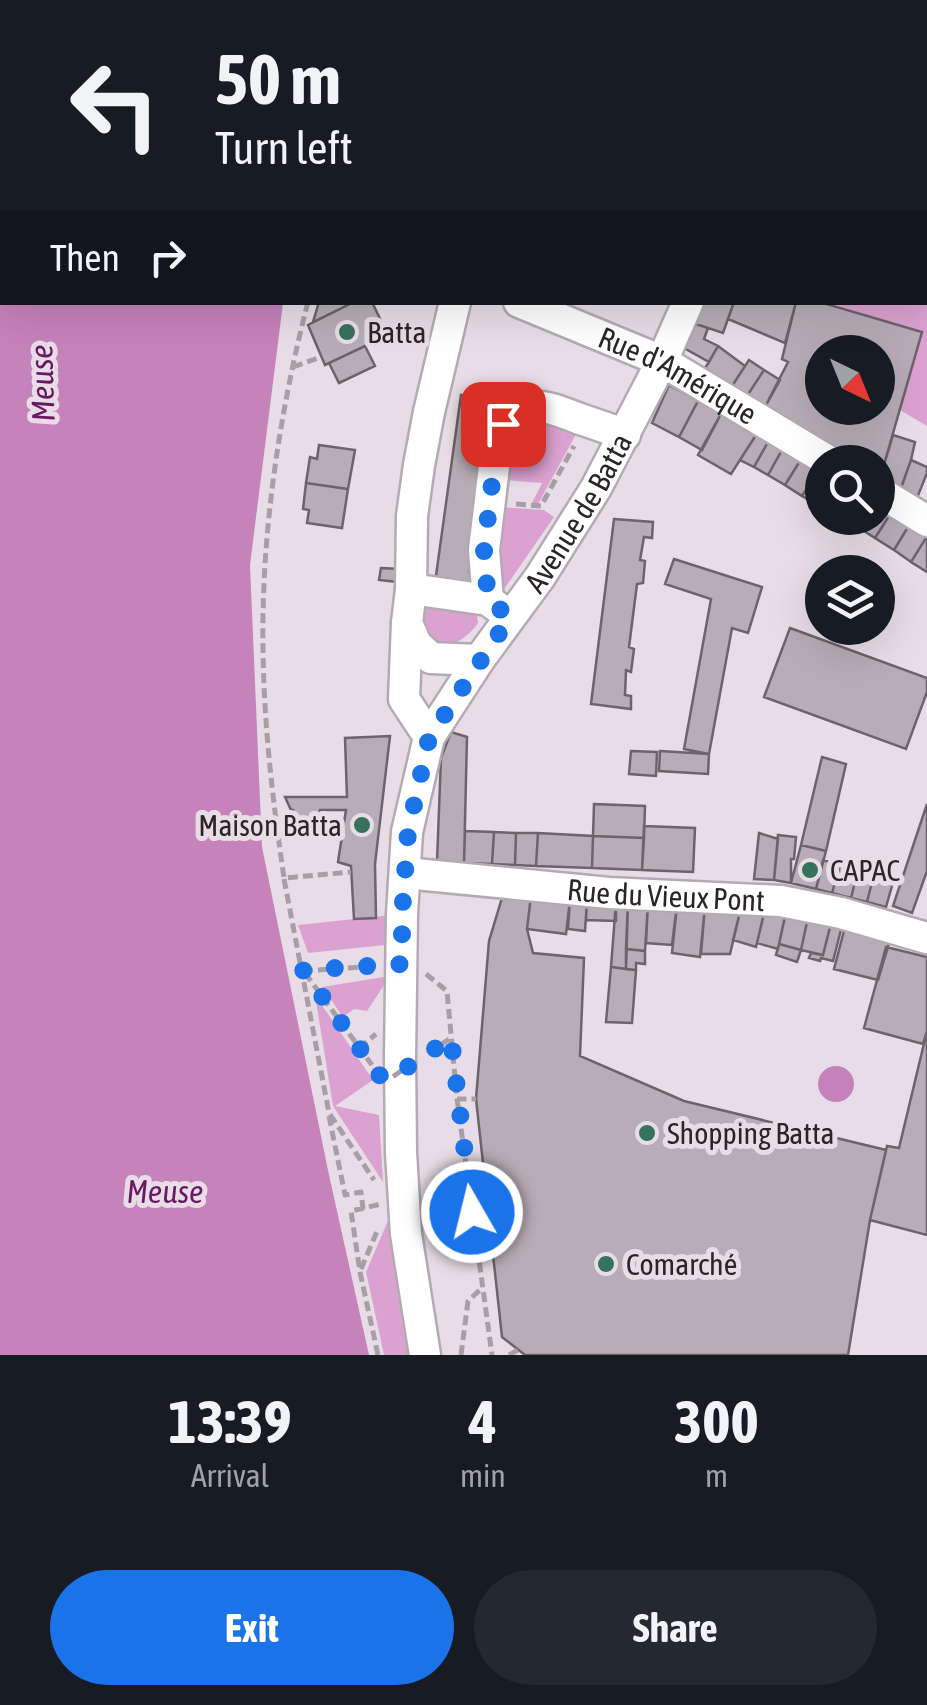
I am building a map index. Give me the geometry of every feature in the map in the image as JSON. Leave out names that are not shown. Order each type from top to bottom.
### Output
[{"type":"street","points":[[429,738],[404,699],[412,516],[418,464],[454,305]]},
{"type":"street","name":"Rue d'Amérique","points":[[535,305],[662,361],[805,447]]},
{"type":"street","name":"Avenue de Batta","points":[[425,1355],[406,1234],[401,1154],[413,969],[402,914],[408,832],[429,738],[479,660],[499,609],[540,577],[596,488],[687,305]]},
{"type":"street","points":[[411,589],[499,609],[484,550],[498,433],[514,413],[538,406],[625,434]]},
{"type":"street","points":[[895,501],[927,521]]},
{"type":"street","points":[[407,624],[416,644],[431,658],[479,660]]},
{"type":"street","name":"Rue du Vieux Pont","points":[[404,873],[609,893],[781,901],[841,913],[927,938]]},
{"type":"path","points":[[307,305],[293,367],[266,558],[263,648],[272,797],[345,1194],[361,1192],[363,1208]]},
{"type":"path","points":[[293,367],[321,357]]},
{"type":"path","points":[[490,502],[541,506],[587,421]]},
{"type":"path","points":[[284,878],[352,872]]},
{"type":"path","points":[[303,970],[413,969],[447,992],[457,1099],[492,1355]]},
{"type":"path","points":[[303,970],[379,1075],[391,1078],[451,1038]]},
{"type":"path","points":[[457,1099],[476,1099]]},
{"type":"path","points":[[328,1113],[379,1188]]},
{"type":"path","points":[[378,1355],[351,1211],[389,1202]]},
{"type":"path","points":[[461,1355],[468,1301],[482,1287]]},
{"type":"path","points":[[509,1355],[518,1350]]},
{"type":"shaded area","points":[[836,305],[927,305],[927,426],[900,410],[922,332]]},
{"type":"shaded area","points":[[526,419],[580,427],[538,504],[532,503],[542,483],[505,480],[510,437]]},
{"type":"shaded area","points":[[500,507],[544,510],[554,517],[500,595],[496,547]]},
{"type":"shaded area","points":[[422,604],[476,609],[478,623],[459,641],[437,643],[422,622]]},
{"type":"shaded area","points":[[392,915],[395,944],[308,953],[298,925]]},
{"type":"shaded area","points":[[390,976],[367,1011],[354,1009],[343,1017],[322,987]]},
{"type":"shaded area","points":[[315,995],[373,1080],[335,1106],[379,1115],[383,1182],[333,1106]]},
{"type":"shaded area","points":[[390,1216],[418,1355],[384,1355],[366,1272]]},
{"type":"water","name":"Meuse","points":[[0,305],[283,305],[250,565],[262,847],[369,1355],[0,1355]]},
{"type":"water","points":[[836,1066],[849,1071],[854,1084],[849,1097],[836,1102],[823,1097],[818,1084],[823,1071]]},
{"type":"building","points":[[318,305],[348,305],[313,322]]},
{"type":"building","name":"Batta","points":[[348,305],[373,305],[383,325],[382,338],[325,365],[308,325]]},
{"type":"building","points":[[703,305],[733,305],[723,333],[696,324]]},
{"type":"building","points":[[733,305],[795,305],[785,343],[728,319]]},
{"type":"building","points":[[795,305],[830,305],[922,332],[890,445],[830,445],[765,407],[788,362],[782,359]]},
{"type":"building","points":[[696,324],[708,328],[704,339],[718,346],[709,362],[684,348]]},
{"type":"building","points":[[365,346],[375,366],[339,383],[329,363]]},
{"type":"building","points":[[718,346],[745,366],[732,386],[704,370]]},
{"type":"building","points":[[749,360],[764,370],[747,396],[732,386]]},
{"type":"building","points":[[764,370],[780,380],[765,407],[747,396]]},
{"type":"building","points":[[669,385],[698,401],[679,437],[652,423]]},
{"type":"building","points":[[461,395],[499,400],[497,415],[488,414],[485,436],[469,572],[478,573],[476,588],[435,583]]},
{"type":"building","points":[[698,401],[721,414],[702,450],[679,437]]},
{"type":"building","points":[[721,414],[756,435],[731,474],[698,455]]},
{"type":"building","points":[[756,435],[768,442],[754,467],[740,460]]},
{"type":"building","points":[[893,435],[915,442],[901,488],[895,484],[895,445],[890,445]]},
{"type":"building","points":[[768,442],[782,450],[768,475],[754,467]]},
{"type":"building","points":[[319,445],[355,450],[348,489],[306,483],[310,457],[317,459]]},
{"type":"building","points":[[782,450],[800,461],[785,485],[768,475]]},
{"type":"building","points":[[911,460],[927,467],[917,498],[901,488]]},
{"type":"building","points":[[800,461],[805,464],[802,496],[785,485]]},
{"type":"building","points":[[306,483],[348,489],[342,528],[307,523],[309,510],[303,509]]},
{"type":"building","points":[[614,519],[653,522],[652,538],[644,537],[640,560],[645,561],[643,583],[637,584],[629,647],[634,649],[631,672],[626,670],[625,695],[631,696],[631,709],[591,704]]},
{"type":"building","points":[[895,519],[908,527],[894,550],[875,538],[895,535]]},
{"type":"building","points":[[908,527],[926,538],[911,562],[894,550]]},
{"type":"building","points":[[927,538],[927,572],[911,562]]},
{"type":"building","points":[[674,559],[762,587],[748,633],[732,628],[709,754],[684,749],[711,599],[665,584]]},
{"type":"building","points":[[381,568],[399,569],[398,582],[379,580]]},
{"type":"building","points":[[790,628],[805,633],[805,645],[837,645],[927,678],[927,692],[906,749],[764,697]]},
{"type":"building","points":[[451,732],[467,737],[464,863],[437,862],[441,758]]},
{"type":"building","name":"Maison Batta","points":[[390,736],[375,864],[376,918],[354,919],[351,866],[338,862],[346,810],[320,810],[321,829],[302,831],[301,821],[295,821],[285,797],[347,797],[345,738]]},
{"type":"building","points":[[631,751],[657,752],[656,776],[629,774]]},
{"type":"building","points":[[660,751],[709,754],[708,774],[659,771]]},
{"type":"building","points":[[822,757],[846,764],[826,851],[801,845]]},
{"type":"building","points":[[594,804],[645,806],[644,838],[593,836]]},
{"type":"building","points":[[927,804],[927,871],[912,913],[893,906]]},
{"type":"building","points":[[644,826],[695,828],[693,872],[642,870]]},
{"type":"building","points":[[465,831],[494,832],[492,864],[464,863]]},
{"type":"building","points":[[494,832],[516,833],[515,865],[492,864]]},
{"type":"building","points":[[516,833],[538,833],[536,866],[515,865]]},
{"type":"building","points":[[538,833],[593,836],[592,868],[536,866]]},
{"type":"building","points":[[759,833],[778,839],[774,880],[754,879]]},
{"type":"building","points":[[778,835],[796,837],[791,883],[774,880]]},
{"type":"building","points":[[593,836],[644,838],[642,870],[592,868]]},
{"type":"building","points":[[801,845],[826,851],[816,889],[791,883]]},
{"type":"building","points":[[823,860],[840,865],[832,893],[816,889]]},
{"type":"building","points":[[840,865],[858,870],[851,898],[832,893]]},
{"type":"building","points":[[858,870],[874,874],[867,902],[851,898]]},
{"type":"building","points":[[874,874],[894,879],[886,907],[867,902]]},
{"type":"building","name":"Shopping Batta","points":[[531,896],[527,929],[533,953],[584,958],[580,1056],[684,1101],[886,1150],[848,1355],[525,1355],[502,1337],[476,1099],[489,941],[502,898]]},
{"type":"building","points":[[531,896],[570,900],[566,934],[527,929]]},
{"type":"building","points":[[570,900],[587,901],[585,931],[568,929]]},
{"type":"building","points":[[587,901],[616,902],[616,921],[586,920]]},
{"type":"building","points":[[628,901],[648,903],[645,951],[626,949]]},
{"type":"building","points":[[616,902],[628,903],[626,969],[611,967]]},
{"type":"building","points":[[648,903],[677,905],[672,945],[646,943]]},
{"type":"building","points":[[677,905],[705,906],[700,957],[672,953]]},
{"type":"building","points":[[705,906],[741,908],[730,954],[701,954]]},
{"type":"building","points":[[741,908],[765,909],[756,947],[733,940]]},
{"type":"building","points":[[765,909],[786,912],[778,949],[757,943]]},
{"type":"building","points":[[786,912],[808,917],[801,950],[779,944]]},
{"type":"building","points":[[808,917],[831,923],[823,955],[801,950]]},
{"type":"building","points":[[831,923],[842,926],[833,961],[809,958],[811,953],[823,955]]},
{"type":"building","points":[[845,927],[890,940],[878,980],[834,969]]},
{"type":"building","points":[[779,944],[801,950],[797,962],[776,955]]},
{"type":"building","points":[[886,947],[927,957],[927,1031],[923,1044],[864,1028]]},
{"type":"building","points":[[626,949],[645,951],[645,964],[636,963],[636,970],[626,969]]},
{"type":"building","points":[[611,967],[636,970],[632,1023],[606,1022]]},
{"type":"building","points":[[927,1031],[927,1235],[870,1220],[887,1146],[899,1148]]},
{"type":"place","name":"Batta","points":[[347,332]]},
{"type":"place","name":"Maison Batta","points":[[362,825]]},
{"type":"place","name":"CAPAC","points":[[810,870]]},
{"type":"place","name":"Shopping Batta","points":[[647,1133]]},
{"type":"place","name":"Comarché","points":[[606,1264]]},
{"type":"route","points":[[472,1212],[451,1038],[391,1078],[379,1075],[303,970],[402,964],[408,832],[429,738],[510,617],[488,600],[484,550],[498,433],[503,424]]}]
